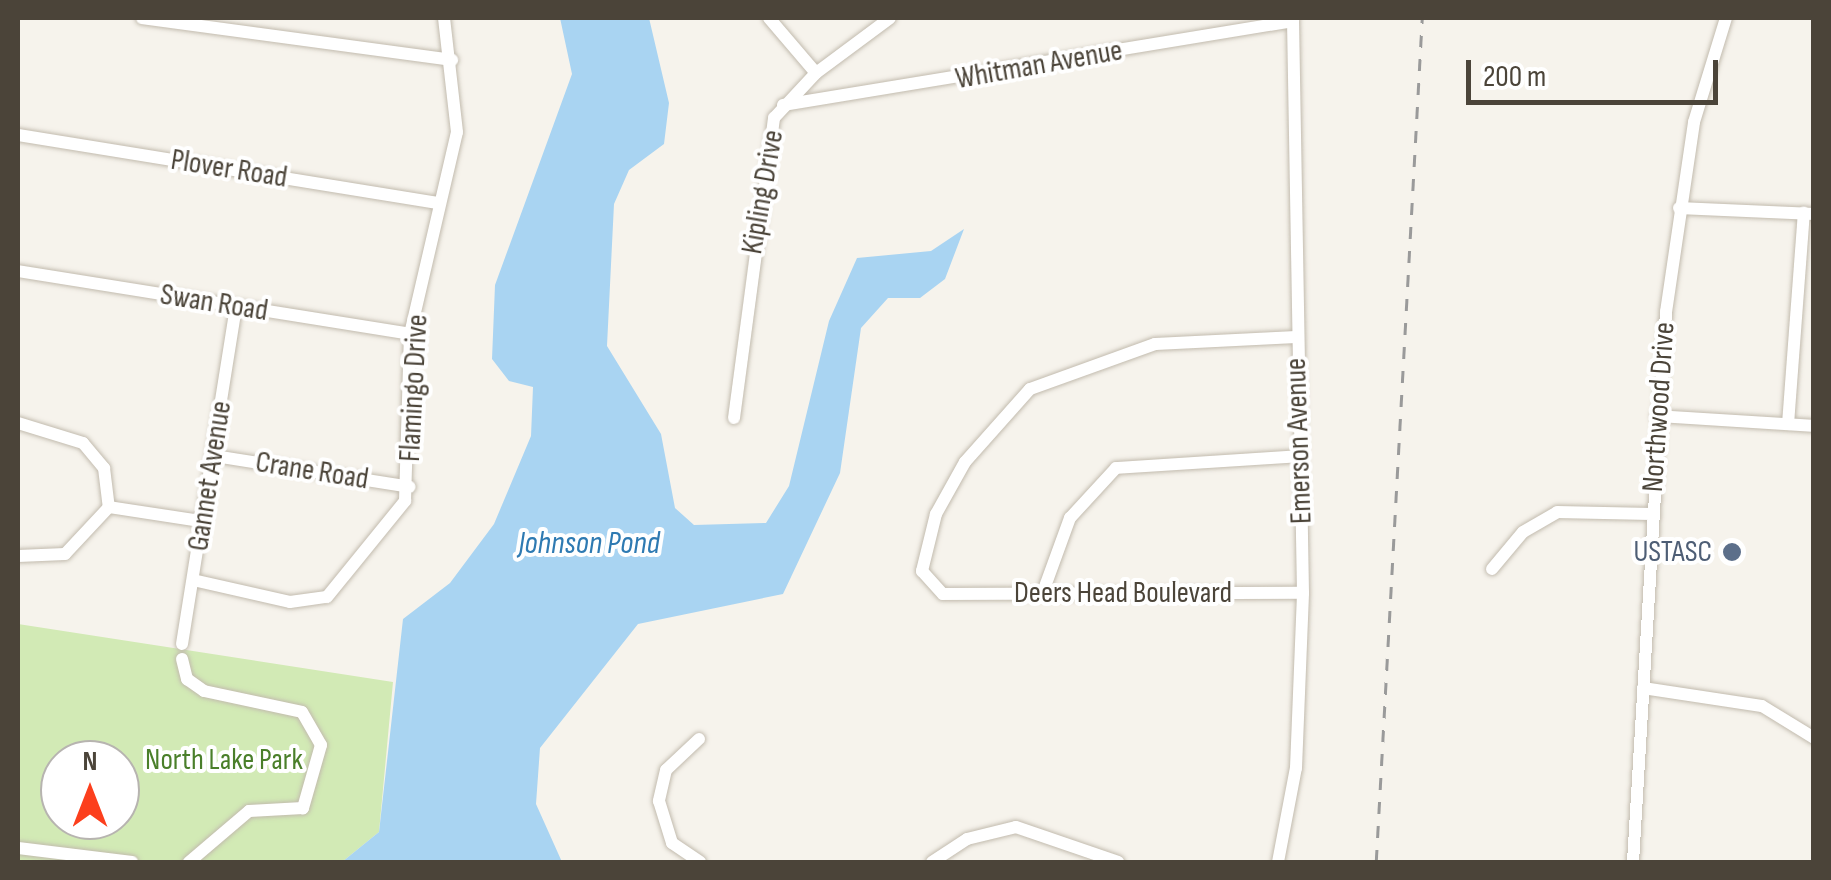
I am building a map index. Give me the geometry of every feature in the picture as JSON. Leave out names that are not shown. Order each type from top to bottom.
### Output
[{"type":"street","points":[[142,18],[452,60]]},
{"type":"street","name":"Flamingo Drive","points":[[193,580],[290,602],[326,597],[394,521],[410,487],[410,334],[457,132],[452,60],[444,18]]},
{"type":"street","points":[[769,18],[816,72]]},
{"type":"street","name":"Kipling Drive","points":[[734,418],[761,160],[784,106],[816,72],[890,18]]},
{"type":"street","name":"Northwood Drive","points":[[1632,862],[1658,416],[1679,208],[1726,18]]},
{"type":"street","name":"Whitman Avenue","points":[[784,106],[1293,19]]},
{"type":"street","name":"Emerson Avenue","points":[[1278,862],[1296,768],[1303,593],[1293,19]]},
{"type":"street","name":"Plover Road","points":[[18,135],[440,204]]},
{"type":"street","points":[[1679,208],[1809,213],[1788,424]]},
{"type":"street","name":"Swan Road","points":[[18,272],[410,334]]},
{"type":"street","name":"Gannet Avenue","points":[[189,862],[249,812],[303,808],[321,745],[302,712],[204,692],[187,679],[182,652],[236,306]]},
{"type":"street","name":"Deers Head Boulevard","points":[[1296,337],[1122,350],[1007,405],[928,536],[922,571],[942,594],[1303,593]]},
{"type":"street","points":[[1658,416],[1814,426]]},
{"type":"street","points":[[18,423],[83,443],[104,468],[109,507],[66,554],[18,556]]},
{"type":"street","name":"Crane Road","points":[[215,456],[410,487]]},
{"type":"street","points":[[1043,592],[1062,532],[1116,468],[1300,456]]},
{"type":"street","points":[[109,507],[202,521]]},
{"type":"street","points":[[1492,569],[1523,532],[1557,512],[1652,514]]},
{"type":"street","points":[[1643,688],[1762,706],[1814,738]]},
{"type":"street","points":[[700,739],[666,770],[658,801],[672,843],[700,862]]},
{"type":"street","points":[[932,862],[968,839],[1016,827],[1118,862]]},
{"type":"street","points":[[18,848],[132,862]]},
{"type":"green space","name":"North Lake Park","points":[[18,624],[393,682],[379,832],[342,862],[18,862]]},
{"type":"water","name":"Johnson Pond","points":[[560,18],[649,18],[669,103],[664,144],[629,170],[614,204],[607,346],[661,434],[675,508],[694,525],[766,523],[789,486],[829,321],[857,258],[931,251],[964,229],[945,279],[920,298],[888,298],[861,328],[840,473],[783,594],[638,624],[540,748],[536,804],[562,862],[342,862],[379,832],[403,619],[450,583],[494,524],[531,436],[533,387],[509,381],[492,359],[495,285],[572,74]]},
{"type":"railway","points":[[1376,862],[1422,18]]},
{"type":"place","name":"USTASC","points":[[1732,552]]}]
